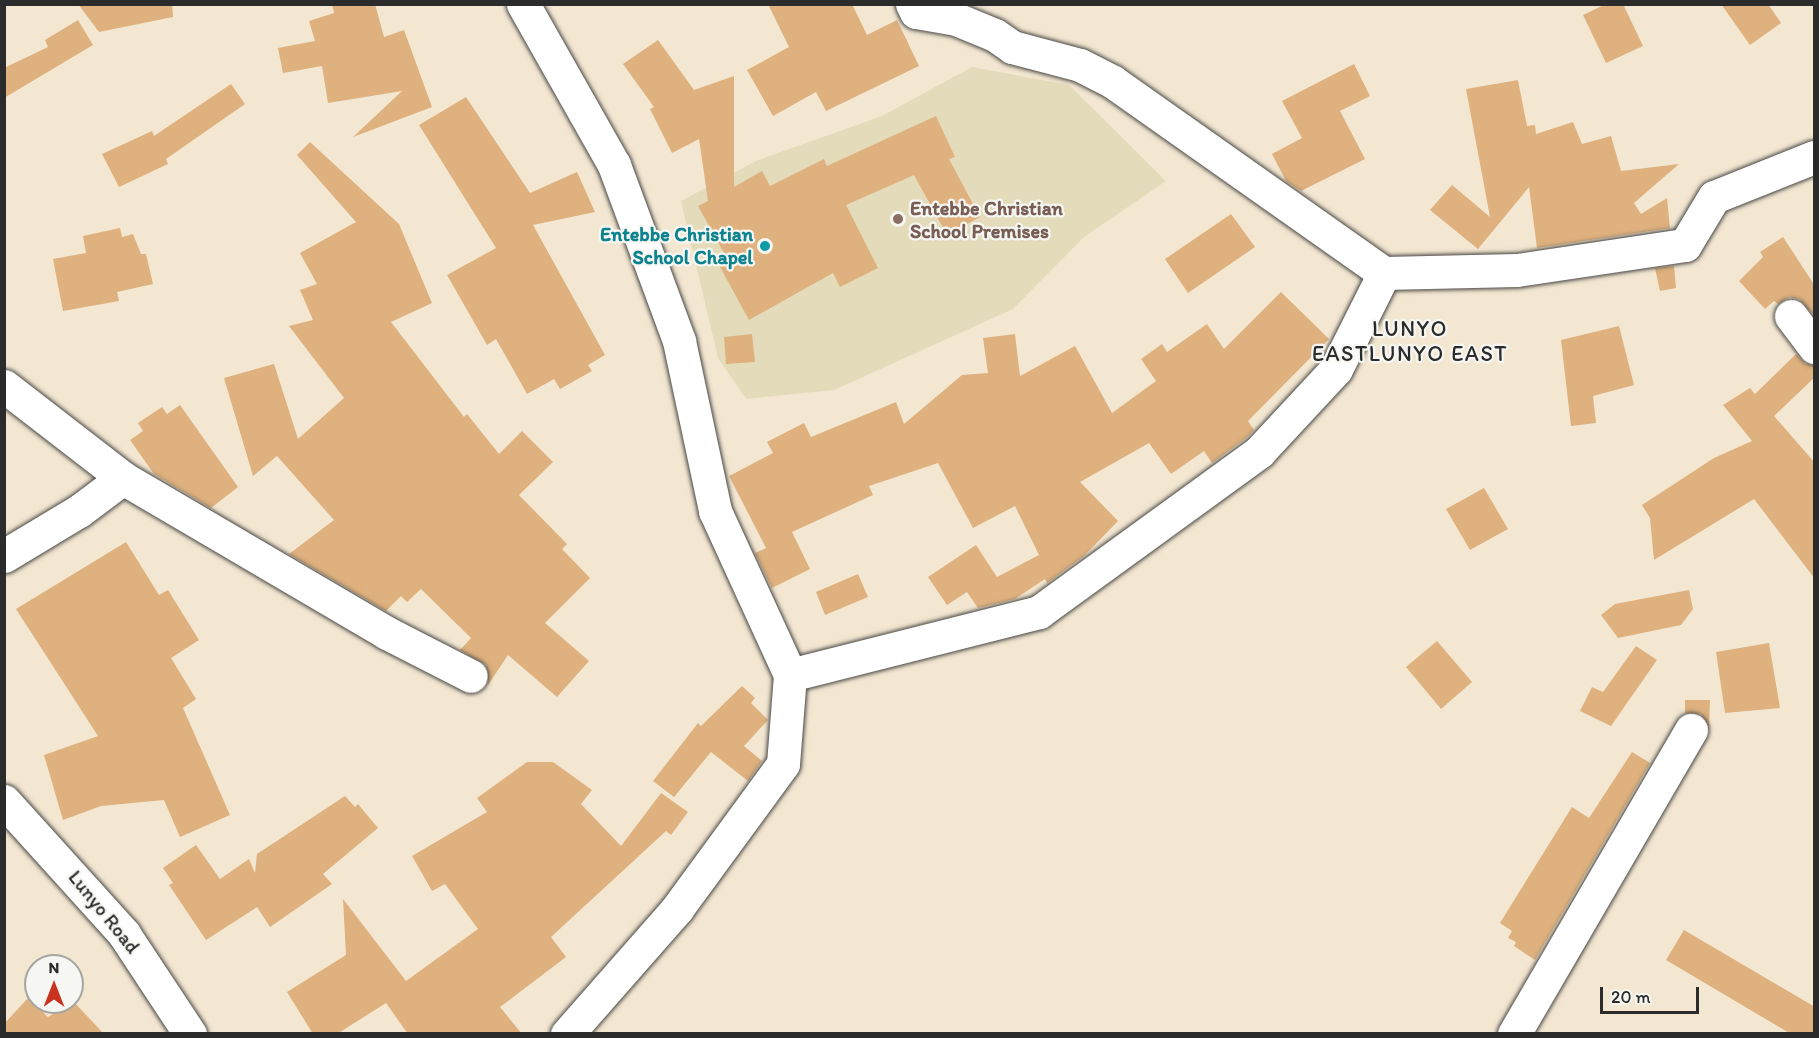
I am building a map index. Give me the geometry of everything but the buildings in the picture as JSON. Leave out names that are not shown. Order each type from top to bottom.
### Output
[{"type":"street","points":[[523,4],[614,165],[679,342],[715,511],[790,675],[783,764],[677,909],[567,1034]]},
{"type":"street","points":[[912,4],[916,12],[956,19],[995,35],[1012,47],[1080,65],[1113,82],[1384,273],[1517,270],[1684,245],[1714,197],[1815,157]]},
{"type":"street","points":[[790,675],[1039,612],[1258,452],[1336,369],[1384,273]]},
{"type":"street","points":[[1791,316],[1815,347]]},
{"type":"street","points":[[4,386],[123,478],[387,633],[471,676]]},
{"type":"street","points":[[4,556],[79,511],[123,478]]},
{"type":"street","points":[[1514,1034],[1691,730]]},
{"type":"street","name":"Lunyo Road","points":[[4,801],[124,934],[190,1034]]},
{"type":"shaded area","name":"Entebbe Christian School Premises","points":[[972,67],[1069,85],[1166,181],[1084,237],[1013,309],[834,390],[746,399],[718,358],[681,201],[756,161],[882,116]]},
{"type":"place","name":"Entebbe Christian School Premises","points":[[898,219]]},
{"type":"place","name":"Entebbe Christian School Chapel","points":[[765,246]]},
{"type":"district","name":"LUNYO EASTLUNYO EAST","points":[[1410,340]]}]
